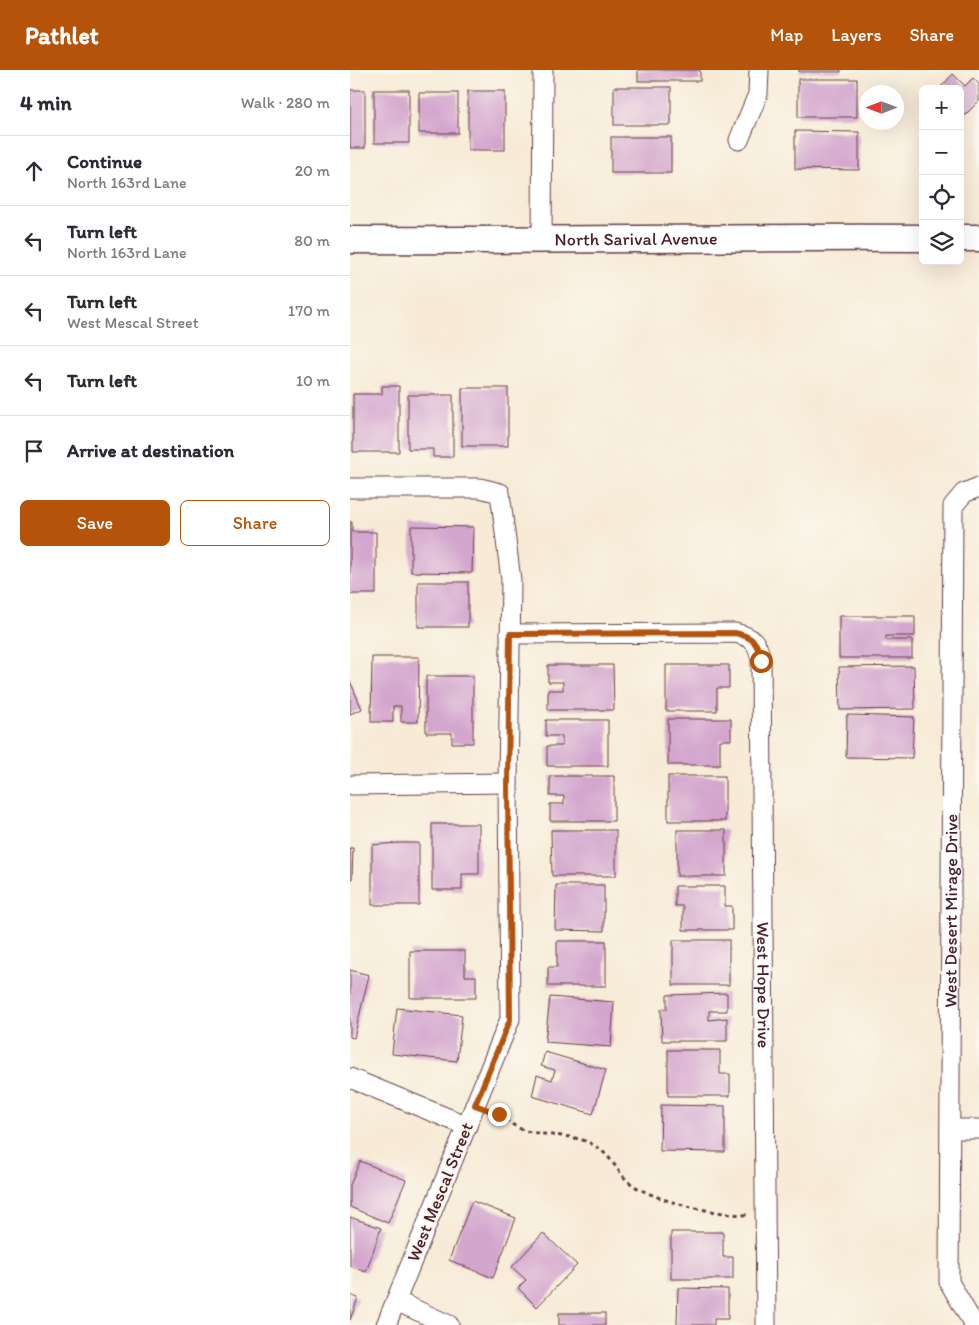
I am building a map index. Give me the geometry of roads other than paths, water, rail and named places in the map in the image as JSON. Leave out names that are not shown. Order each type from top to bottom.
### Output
[{"type":"main road","name":"North Sarival Avenue","points":[[350,240],[542,241],[722,237],[919,238]]},
{"type":"main road","points":[[964,238],[979,238]]},
{"type":"street","points":[[542,241],[543,70]]},
{"type":"street","points":[[739,140],[758,94],[759,70]]},
{"type":"street","name":"West Mescal Street","points":[[350,488],[480,488],[500,493],[511,580],[508,783],[510,1020],[386,1325]]},
{"type":"street","name":"West Desert Mirage Drive","points":[[971,490],[953,506],[949,1282],[974,1325]]},
{"type":"street","name":"West Hope Drive","points":[[510,634],[735,633],[750,636],[758,645],[761,661],[766,1325]]},
{"type":"street","points":[[352,785],[508,783]]},
{"type":"street","points":[[350,1078],[467,1126]]},
{"type":"street","points":[[950,1129],[979,1129]]},
{"type":"street","points":[[396,1301],[449,1325]]}]
